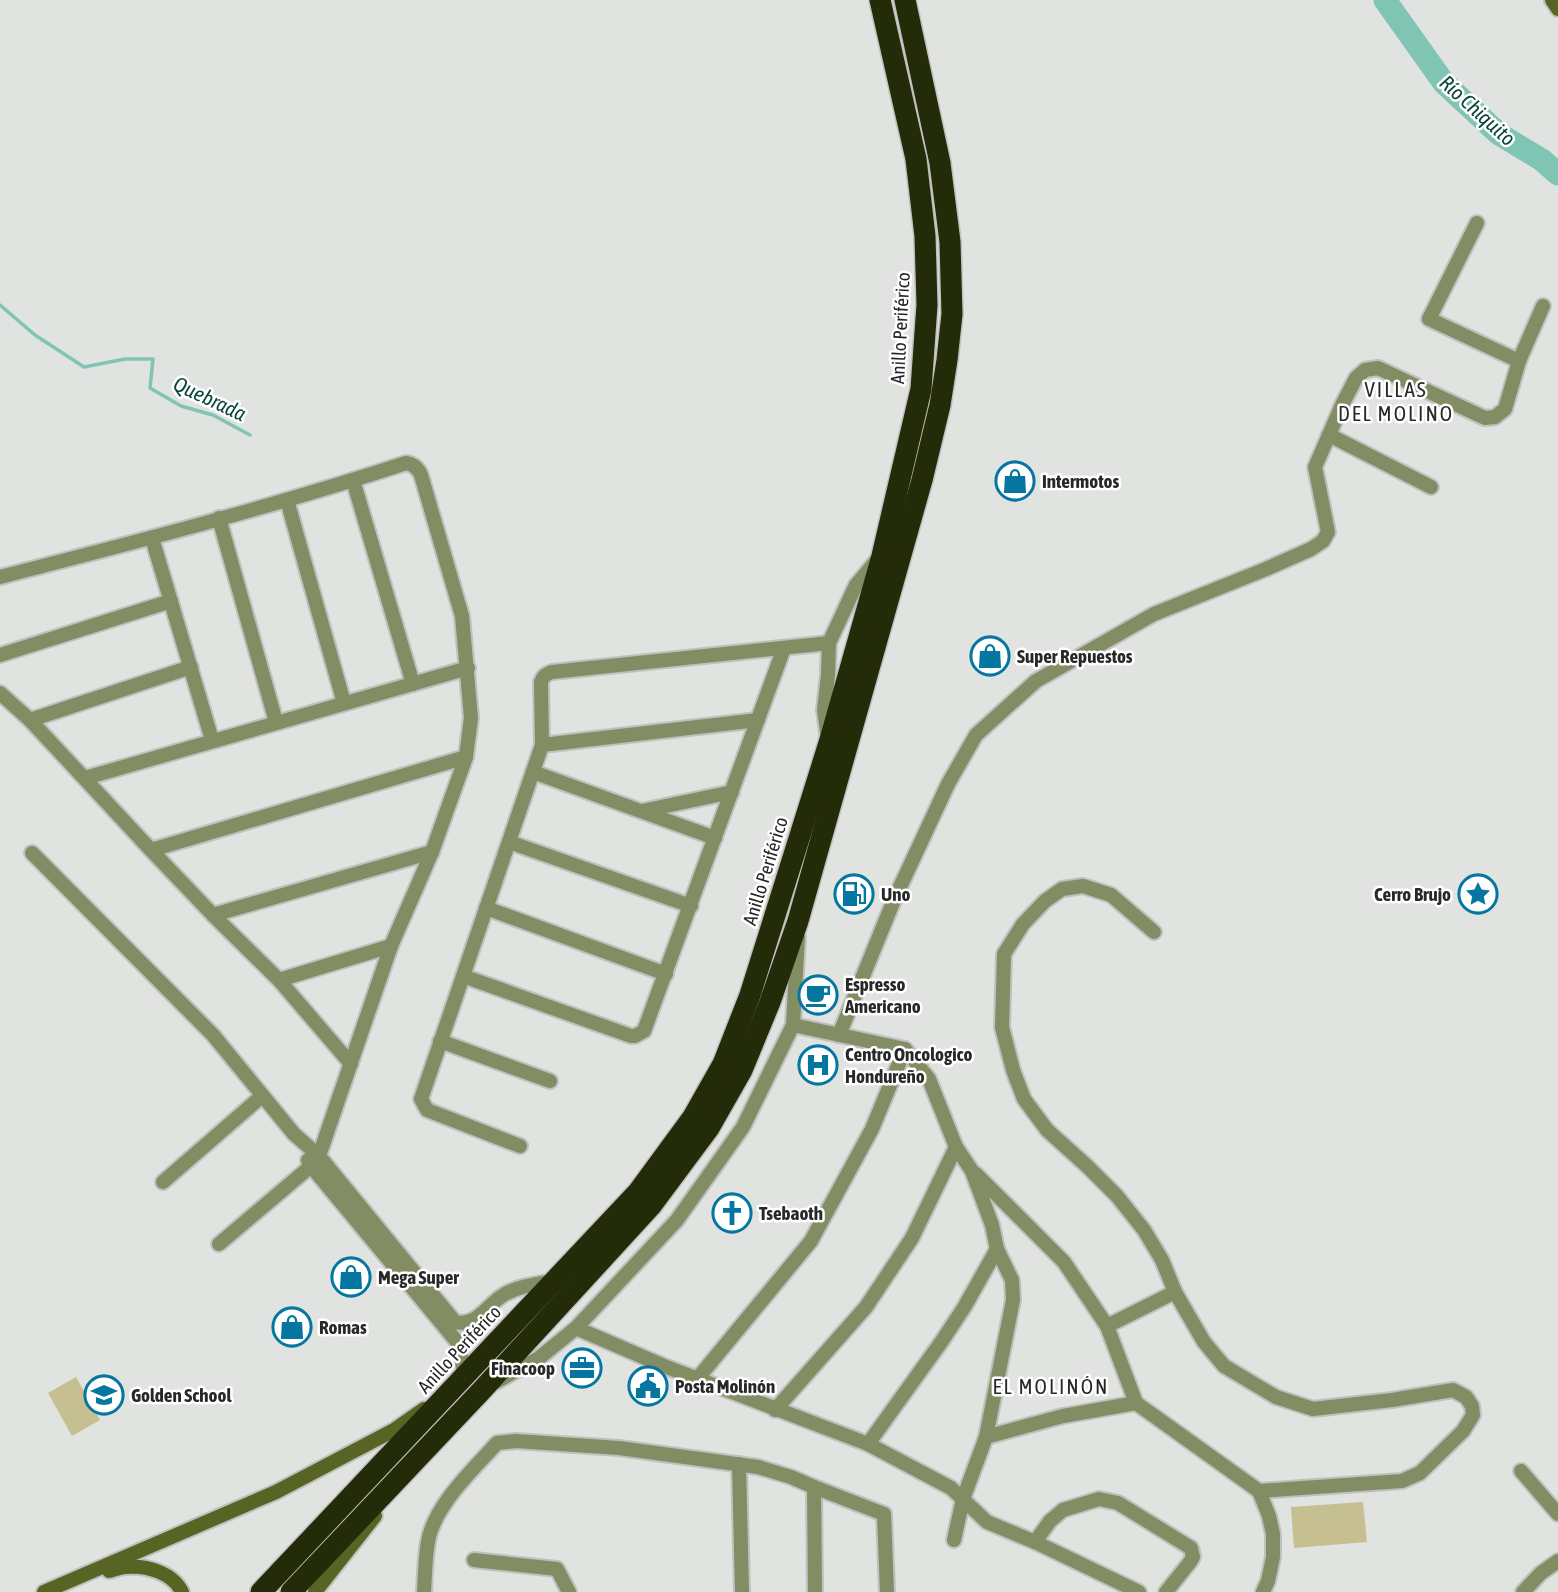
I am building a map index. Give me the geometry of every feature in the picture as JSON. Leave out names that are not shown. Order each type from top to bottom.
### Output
[{"type":"highway","name":"Anillo Periférico","points":[[261,1592],[638,1192],[693,1117],[723,1064],[750,995],[829,743],[882,556],[921,389],[927,304],[925,236],[915,159],[880,0]]},
{"type":"highway","points":[[291,1592],[434,1442],[651,1206],[709,1128],[742,1070],[769,1002],[798,921],[922,480],[940,405],[947,360],[952,314],[950,242],[940,163],[905,0]]},
{"type":"street","points":[[1552,0],[1558,9]]},
{"type":"street","points":[[1477,223],[1429,320],[1519,361]]},
{"type":"street","points":[[839,1035],[894,900],[948,784],[976,735],[1036,681],[1154,614],[1266,569],[1323,541],[1328,532],[1315,467],[1356,377],[1365,370],[1378,368],[1485,418],[1495,416],[1505,409],[1519,361],[1543,306]]},
{"type":"street","points":[[1329,435],[1431,487]]},
{"type":"street","points":[[0,577],[152,538],[353,481],[405,463],[411,463],[419,470],[462,616],[471,718],[466,757],[432,852],[391,946],[315,1161],[219,1244]]},
{"type":"street","points":[[353,481],[413,684]]},
{"type":"street","points":[[287,500],[344,703]]},
{"type":"street","points":[[219,518],[276,722]]},
{"type":"street","points":[[152,538],[212,740]]},
{"type":"street","points":[[829,743],[824,710],[829,643],[856,585],[882,556]]},
{"type":"street","points":[[0,655],[171,601]]},
{"type":"street","points":[[520,1146],[427,1110],[421,1094],[542,745],[541,682],[545,675],[829,643]]},
{"type":"street","points":[[463,976],[631,1036],[644,1031],[785,648]]},
{"type":"street","points":[[30,720],[191,667]]},
{"type":"street","points":[[85,778],[468,668]]},
{"type":"street","points":[[0,693],[30,720],[213,915],[279,980],[351,1064]]},
{"type":"street","points":[[542,745],[758,720]]},
{"type":"street","points":[[151,850],[466,757]]},
{"type":"street","points":[[533,772],[715,838]]},
{"type":"street","points":[[640,811],[732,792]]},
{"type":"street","points":[[509,842],[691,906]]},
{"type":"street","points":[[213,915],[432,852]]},
{"type":"street","points":[[32,853],[213,1035],[458,1343]]},
{"type":"street","points":[[1154,932],[1111,895],[1083,886],[1062,889],[1045,901],[1023,924],[1004,954],[1002,1027],[1024,1099],[1047,1130],[1095,1173],[1144,1230],[1204,1342],[1224,1366],[1276,1397],[1313,1409],[1453,1390],[1466,1397],[1472,1406],[1473,1415],[1463,1431],[1420,1473],[1402,1481],[1259,1491]]},
{"type":"street","points":[[486,908],[666,974]]},
{"type":"street","points":[[483,1389],[539,1358],[576,1328],[677,1220],[743,1127],[793,1025],[798,921]]},
{"type":"street","points":[[279,980],[391,946]]},
{"type":"street","points":[[793,1025],[905,1049],[929,1079],[956,1147],[972,1171],[1064,1262],[1107,1326],[1136,1403],[1259,1491],[1273,1534],[1273,1557],[1263,1592]]},
{"type":"street","points":[[440,1041],[550,1081]]},
{"type":"street","points":[[698,1378],[811,1241],[872,1129],[905,1049]]},
{"type":"street","points":[[163,1182],[262,1096]]},
{"type":"street","points":[[775,1410],[866,1307],[912,1238],[956,1147]]},
{"type":"street","points":[[315,1161],[455,1322],[464,1324],[476,1319],[503,1295],[524,1285],[552,1281]]},
{"type":"street","points":[[954,1540],[963,1499],[986,1437],[1013,1300],[1012,1280],[997,1249],[992,1225],[972,1171]]},
{"type":"street","points":[[992,1225],[1016,1216]]},
{"type":"street","points":[[868,1444],[942,1341],[997,1249]]},
{"type":"street","points":[[1107,1326],[1175,1292]]},
{"type":"street","points":[[44,1592],[276,1492],[394,1430],[461,1381],[458,1343],[464,1324]]},
{"type":"street","points":[[576,1328],[664,1366],[868,1444],[951,1488],[986,1522],[1035,1542],[1139,1592]]},
{"type":"street","points":[[986,1437],[1063,1416],[1136,1403]]},
{"type":"street","points":[[424,1592],[428,1541],[435,1518],[445,1502],[497,1443],[516,1441],[619,1448],[775,1471],[884,1514],[887,1592]]},
{"type":"street","points":[[315,1592],[434,1442]]},
{"type":"street","points":[[739,1464],[742,1592]]},
{"type":"street","points":[[1521,1471],[1558,1514]]},
{"type":"street","points":[[814,1487],[815,1592]]},
{"type":"street","points":[[1035,1542],[1050,1521],[1063,1510],[1099,1499],[1118,1503],[1191,1548],[1193,1557],[1166,1592]]},
{"type":"street","points":[[474,1560],[557,1569],[569,1592]]},
{"type":"street","points":[[1522,1592],[1558,1561]]},
{"type":"street","points":[[76,1578],[127,1567],[149,1568],[178,1584],[183,1592]]},
{"type":"shaded area","points":[[76,1377],[100,1420],[72,1436],[48,1393]]},
{"type":"shaded area","points":[[1363,1502],[1367,1542],[1294,1548],[1291,1507]]},
{"type":"waterway","name":"Río Chiquito","points":[[1385,0],[1444,83],[1499,134],[1542,160],[1558,174]]},
{"type":"waterway","name":"Quebrada","points":[[0,305],[35,335],[84,367],[125,359],[153,359],[150,388],[181,406],[213,415],[250,435]]},
{"type":"place","name":"Intermotos","points":[[1015,481]]},
{"type":"place","name":"Super Repuestos","points":[[990,656]]},
{"type":"place","name":"Uno","points":[[854,894]]},
{"type":"place","name":"Cerro Brujo","points":[[1478,894]]},
{"type":"place","name":"Espresso Americano","points":[[818,995]]},
{"type":"place","name":"Centro Oncologico Hondureño","points":[[818,1065]]},
{"type":"place","name":"Tsebaoth","points":[[732,1213]]},
{"type":"place","name":"Mega Super","points":[[351,1277]]},
{"type":"place","name":"Romas","points":[[292,1327]]},
{"type":"place","name":"Finacoop","points":[[582,1368]]},
{"type":"place","name":"Posta Molinón","points":[[648,1386]]},
{"type":"place","name":"Golden School","points":[[104,1395]]},
{"type":"district","name":"VILLAS DEL MOLINO","points":[[1396,401]]},
{"type":"district","name":"EL MOLINÓN","points":[[1051,1386]]}]
